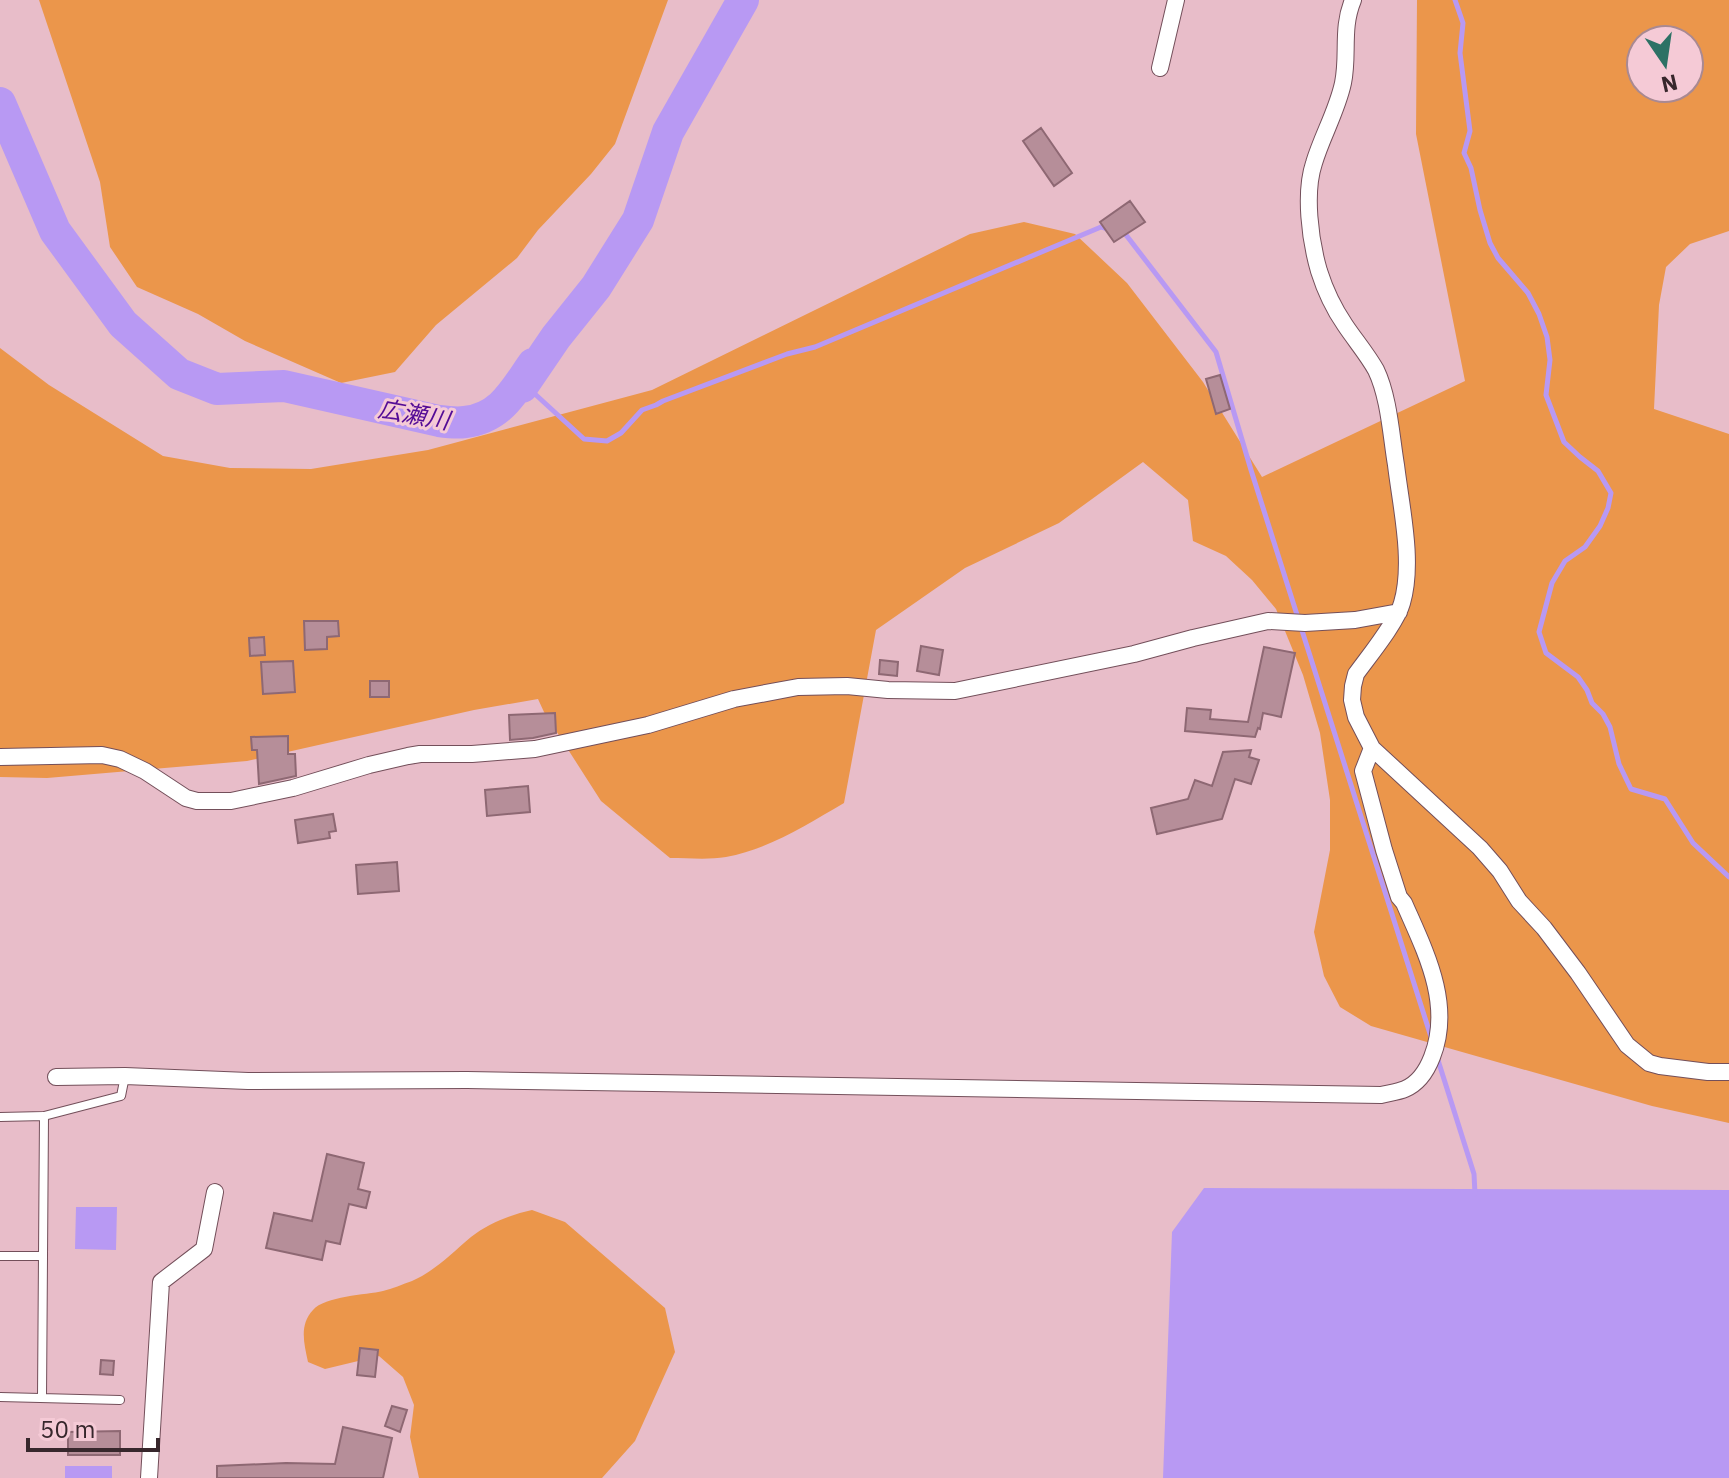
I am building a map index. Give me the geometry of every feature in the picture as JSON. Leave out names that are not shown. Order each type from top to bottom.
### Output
[{"type":"street","points":[[1160,68],[1176,0]]},
{"type":"street","points":[[1353,0],[1346,19],[1343,82],[1312,167],[1310,222],[1318,269],[1327,294],[1377,373],[1388,411],[1406,560],[1406,583],[1399,612],[1356,674],[1352,700],[1356,717],[1372,748],[1480,848],[1500,871],[1519,901],[1578,973],[1627,1045],[1649,1063],[1660,1066],[1729,1072]]},
{"type":"street","points":[[0,757],[102,755],[120,759],[145,771],[186,798],[231,801],[293,788],[408,756],[535,749],[648,725],[734,699],[785,689],[847,686],[955,691],[1134,654],[1268,621],[1305,623],[1355,620],[1399,612]]},
{"type":"street","points":[[56,1077],[125,1076],[248,1081],[467,1080],[1381,1095],[1405,1089],[1419,1081],[1429,1064],[1437,1044],[1440,1015],[1426,955],[1399,897],[1363,771],[1372,748]]},
{"type":"street","points":[[149,1478],[161,1282],[204,1249],[215,1192]]},
{"type":"lane","points":[[0,1117],[44,1116],[121,1096],[125,1076]]},
{"type":"lane","points":[[42,1397],[44,1116]]},
{"type":"lane","points":[[0,1256],[43,1256]]},
{"type":"lane","points":[[3,1398],[120,1400]]},
{"type":"shaded area","points":[[39,0],[668,0],[615,144],[591,174],[538,230],[517,258],[436,325],[395,372],[341,383],[245,341],[198,314],[137,287],[110,247],[100,182]]},
{"type":"shaded area","points":[[1417,0],[1729,0],[1729,231],[1690,244],[1666,267],[1659,305],[1654,409],[1729,434],[1729,1123],[1652,1106],[1371,1026],[1340,1007],[1324,976],[1314,932],[1330,850],[1330,800],[1320,733],[1303,675],[1276,609],[1252,580],[1226,556],[1193,541],[1188,500],[1143,462],[1059,523],[965,568],[876,630],[844,803],[787,835],[742,853],[712,858],[670,858],[601,801],[538,699],[474,710],[247,761],[47,778],[0,777],[0,348],[49,385],[163,456],[230,468],[311,469],[428,450],[652,390],[970,234],[1024,222],[1075,234],[1127,283],[1203,382],[1262,477],[1465,381],[1416,134]]},
{"type":"shaded area","points":[[1204,1188],[1729,1190],[1729,1478],[1163,1478],[1172,1232]]},
{"type":"shaded area","points":[[76,1207],[117,1207],[116,1250],[75,1249]]},
{"type":"shaded area","points":[[532,1210],[565,1222],[665,1308],[675,1352],[635,1441],[602,1478],[419,1478],[410,1437],[414,1405],[403,1377],[379,1356],[325,1369],[308,1362],[304,1334],[306,1322],[319,1305],[412,1281],[436,1267],[485,1228]]},
{"type":"shaded area","points":[[65,1466],[112,1466],[112,1478],[65,1478]]},
{"type":"building","points":[[1041,128],[1072,173],[1054,186],[1023,141]]},
{"type":"building","points":[[1130,201],[1145,222],[1114,242],[1100,222]]},
{"type":"building","points":[[1220,375],[1230,409],[1216,414],[1206,379]]},
{"type":"building","points":[[304,621],[338,621],[339,636],[327,637],[327,649],[305,650]]},
{"type":"building","points":[[264,637],[265,655],[250,656],[249,638]]},
{"type":"building","points":[[921,646],[943,650],[939,675],[917,671]]},
{"type":"building","points":[[1264,647],[1295,653],[1281,717],[1263,713],[1255,737],[1185,731],[1187,708],[1211,710],[1210,719],[1248,722]]},
{"type":"building","points":[[880,660],[898,662],[897,676],[879,674]]},
{"type":"building","points":[[293,661],[295,692],[263,694],[261,662]]},
{"type":"building","points":[[370,681],[389,681],[389,697],[370,697]]},
{"type":"building","points":[[555,713],[556,733],[510,740],[509,715]]},
{"type":"building","points":[[288,736],[288,754],[295,754],[296,776],[259,784],[257,750],[252,750],[251,737]]},
{"type":"building","points":[[1251,750],[1249,757],[1259,760],[1251,784],[1235,779],[1222,819],[1157,834],[1151,808],[1188,799],[1195,780],[1212,786],[1223,752]]},
{"type":"building","points":[[528,786],[530,812],[487,816],[485,790]]},
{"type":"building","points":[[333,814],[336,831],[329,832],[330,838],[298,843],[295,820]]},
{"type":"building","points":[[397,862],[399,891],[358,894],[356,865]]},
{"type":"building","points":[[327,1154],[364,1163],[358,1189],[370,1192],[366,1208],[349,1204],[340,1244],[326,1241],[322,1260],[266,1248],[274,1213],[312,1221]]},
{"type":"building","points":[[360,1348],[378,1350],[375,1377],[357,1375]]},
{"type":"building","points":[[101,1360],[114,1361],[113,1375],[100,1374]]},
{"type":"building","points":[[392,1406],[407,1410],[400,1432],[385,1426]]},
{"type":"building","points":[[343,1427],[392,1438],[383,1478],[217,1478],[217,1466],[335,1464]]},
{"type":"building","points":[[120,1431],[120,1455],[68,1455],[68,1432]]},
{"type":"waterway","name":"広瀬川","points":[[524,384],[596,287],[638,220],[668,132],[743,0]]},
{"type":"waterway","points":[[1455,0],[1463,23],[1460,53],[1470,131],[1464,153],[1471,168],[1490,243],[1498,258],[1528,293],[1539,314],[1547,337],[1550,360],[1546,395],[1564,442],[1598,471],[1611,493],[1600,526],[1585,547],[1565,561],[1552,583],[1539,632],[1546,653],[1578,677],[1592,703],[1603,714],[1610,727],[1619,764],[1631,789],[1665,799],[1693,843],[1729,877]]},
{"type":"waterway","name":"広瀬川","points":[[0,103],[55,231],[123,324],[179,374],[217,389],[284,386],[455,422],[477,419],[497,409],[513,393],[533,364],[522,387]]},
{"type":"waterway","points":[[522,387],[536,395],[584,439],[607,441],[621,433],[642,410],[663,401],[787,354],[815,347],[1101,227],[1108,228]]},
{"type":"waterway","points":[[1123,231],[1216,352],[1432,1040]]},
{"type":"waterway","points":[[1437,1057],[1474,1174],[1475,1194]]}]
